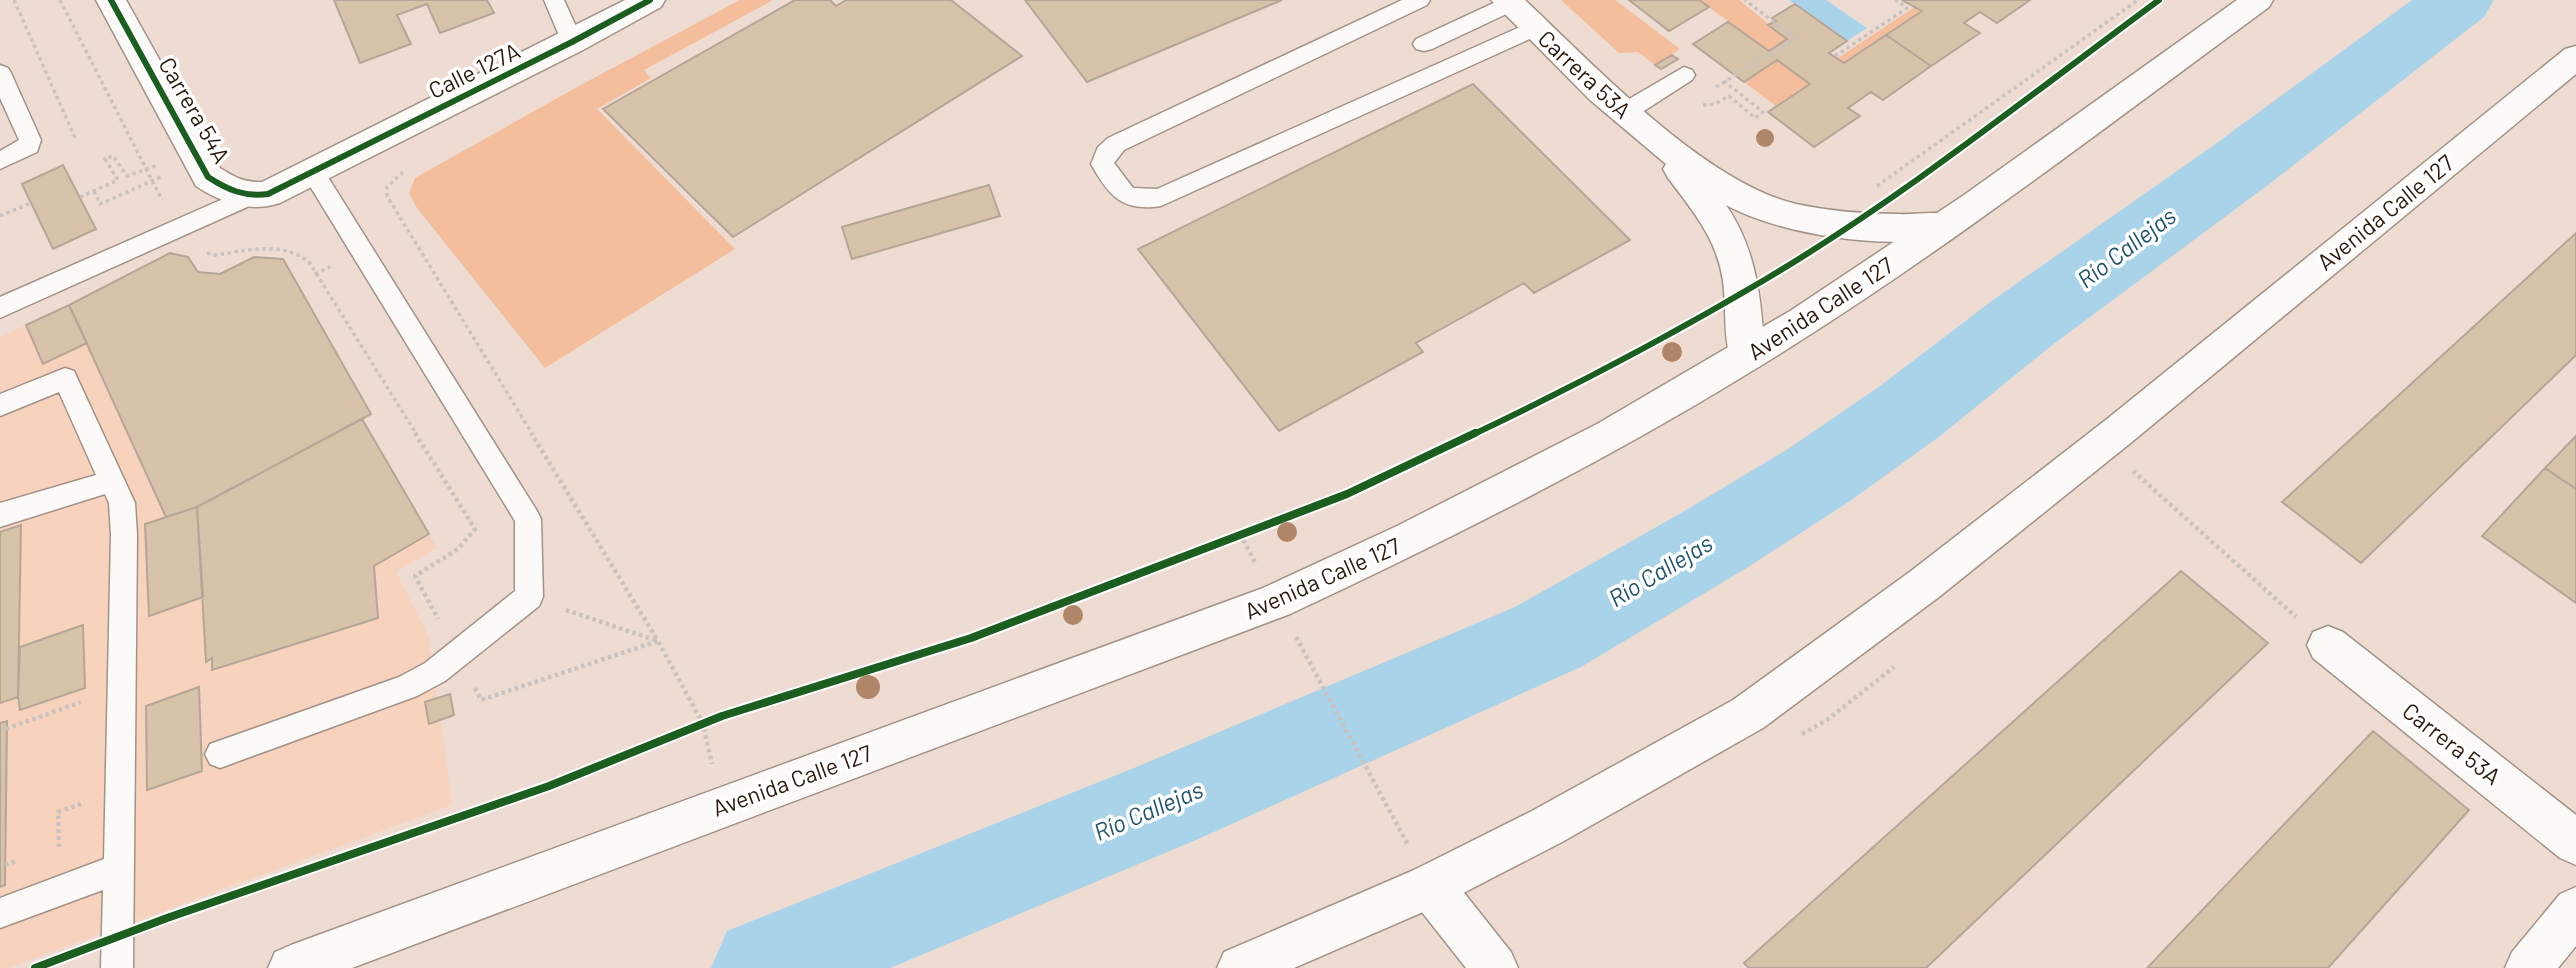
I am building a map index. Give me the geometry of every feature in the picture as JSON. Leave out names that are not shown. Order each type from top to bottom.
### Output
[{"type":"main road","name":"Carrera 54A","points":[[111,0],[208,177],[225,188],[248,197]]},
{"type":"main road","name":"Calle 127A","points":[[313,172],[650,0]]},
{"type":"main road","name":"Avenida Calle 127","points":[[290,968],[1276,601],[1464,511],[1653,411],[1851,290],[2258,0]]},
{"type":"main road","name":"Carrera 53A","points":[[1508,2],[1664,147],[1735,194],[1778,212],[1882,227],[1919,229],[1943,225]]},
{"type":"main road","name":"Avenida Calle 127","points":[[1240,968],[1430,886],[1546,828],[1748,714],[1926,584],[2576,57]]},
{"type":"main road","name":"Carrera 53A","points":[[1664,147],[1720,222],[1730,240],[1740,279],[1747,356]]},
{"type":"main road","points":[[248,197],[268,194],[313,172]]},
{"type":"main road","name":"Carrera 53A","points":[[2328,645],[2576,843]]},
{"type":"main road","points":[[1430,886],[1495,968]]},
{"type":"main road","points":[[2528,968],[2576,910]]},
{"type":"lane","points":[[554,0],[572,42]]},
{"type":"lane","points":[[1420,0],[1116,144],[1106,153],[1102,164],[1120,191],[1129,198],[1143,201],[1161,197],[1536,28]]},
{"type":"lane","points":[[1424,44],[1508,2]]},
{"type":"lane","points":[[0,73],[30,140],[25,150],[0,161]]},
{"type":"lane","points":[[1625,111],[1685,75]]},
{"type":"lane","points":[[220,754],[407,687],[435,671],[529,597],[528,519],[313,172]]},
{"type":"lane","points":[[0,308],[248,197]]},
{"type":"lane","points":[[0,405],[65,377],[122,503],[124,535],[117,968]]},
{"type":"lane","points":[[0,515],[112,481]]},
{"type":"lane","points":[[0,913],[118,869]]},
{"type":"path","points":[[14,0],[76,140]]},
{"type":"path","points":[[1715,104],[1729,96],[1755,118],[1763,112],[1722,82],[1795,38],[1745,0]]},
{"type":"path","points":[[1835,56],[1907,8],[1895,0]]},
{"type":"path","points":[[1867,193],[2138,0]]},
{"type":"path","points":[[80,197],[118,180],[105,159],[113,156],[127,176],[140,170]]},
{"type":"path","points":[[94,191],[100,204],[146,185]]},
{"type":"path","points":[[0,216],[31,203]]},
{"type":"path","points":[[2102,443],[2328,645]]},
{"type":"path","points":[[1227,539],[1252,530]]},
{"type":"path","points":[[529,597],[658,641],[703,724],[720,806]]},
{"type":"path","points":[[1295,635],[1395,821]]},
{"type":"path","points":[[6,729],[121,688]]},
{"type":"path","points":[[694,727],[713,720]]},
{"type":"path","points":[[49,850],[61,847],[58,812],[119,792]]},
{"type":"path","points":[[5,865],[27,858]]},
{"type":"shaded area","points":[[740,0],[773,0],[644,70],[651,78],[597,109],[735,249],[545,368],[417,208],[409,193],[415,178]]},
{"type":"shaded area","points":[[1561,0],[1615,0],[1680,49],[1655,65],[1638,52],[1619,53]]},
{"type":"shaded area","points":[[1699,0],[1739,0],[1787,39],[1769,51]]},
{"type":"shaded area","points":[[1916,6],[1922,11],[1844,63],[1838,58]]},
{"type":"shaded area","points":[[1777,60],[1810,84],[1776,106],[1744,82]]},
{"type":"shaded area","points":[[170,253],[188,257],[198,272],[220,274],[283,259],[371,414],[363,419],[437,548],[396,572],[429,637],[437,698],[450,694],[454,715],[441,720],[452,805],[8,968],[0,968],[0,337]]},
{"type":"water","points":[[1789,0],[1826,0],[1867,28],[1847,41]]},
{"type":"building","points":[[334,0],[487,0],[494,13],[440,33],[427,4],[397,15],[411,44],[360,63]]},
{"type":"building","points":[[795,0],[830,0],[836,6],[846,0],[951,0],[1022,56],[733,237],[603,109]]},
{"type":"building","points":[[1025,0],[1282,0],[1087,82]]},
{"type":"building","points":[[1629,0],[1699,0],[1709,7],[1669,31]]},
{"type":"building","points":[[1902,0],[2030,0],[1997,23],[1980,12],[1964,23],[1980,33],[1931,66],[1886,35],[1922,11]]},
{"type":"building","points":[[1795,4],[1847,41],[1829,53],[1844,63],[1886,35],[1931,66],[1883,100],[1871,92],[1848,108],[1860,116],[1814,147],[1768,112],[1810,84],[1777,60],[1744,82],[1693,44],[1728,22],[1769,51],[1787,39],[1768,25],[1776,21],[1772,18]]},
{"type":"building","points":[[1672,55],[1678,59],[1661,69],[1655,65]]},
{"type":"building","points":[[1473,84],[1630,240],[1534,293],[1524,283],[1416,343],[1423,352],[1279,431],[1138,249]]},
{"type":"building","points":[[63,165],[96,229],[53,249],[22,184]]},
{"type":"building","points":[[989,185],[1000,216],[852,259],[842,227]]},
{"type":"building","points":[[2576,233],[2576,355],[2361,563],[2282,502]]},
{"type":"building","points":[[170,253],[188,257],[198,272],[220,274],[254,257],[283,259],[371,414],[197,507],[166,517],[69,305]]},
{"type":"building","points":[[69,305],[87,343],[43,364],[26,325]]},
{"type":"building","points":[[362,419],[429,534],[374,566],[378,618],[212,670],[212,658],[206,662],[197,507]]},
{"type":"building","points":[[2576,436],[2576,489],[2545,468]]},
{"type":"building","points":[[2545,468],[2576,489],[2576,603],[2482,536]]},
{"type":"building","points":[[197,507],[203,597],[149,616],[145,524]]},
{"type":"building","points":[[21,525],[18,697],[0,703],[0,532]]},
{"type":"building","points":[[2181,571],[2268,643],[1926,968],[1749,968],[1744,963]]},
{"type":"building","points":[[83,625],[85,688],[20,710],[20,647]]},
{"type":"building","points":[[199,687],[202,771],[147,790],[146,706]]},
{"type":"building","points":[[450,694],[454,715],[429,724],[425,702]]},
{"type":"building","points":[[7,721],[5,885],[0,887],[0,723]]},
{"type":"building","points":[[2373,731],[2469,810],[2328,968],[2147,968]]},
{"type":"waterway","name":"Río Callejas","points":[[764,968],[1161,806],[1548,637],[1713,541],[1819,475],[1910,411],[2022,323],[2241,165],[2459,0]]},
{"type":"cycle path","points":[[111,0],[208,177],[230,190],[251,195],[268,194],[572,42],[650,0]]},
{"type":"cycle path","points":[[35,968],[167,918],[549,786],[722,716],[971,638],[1347,494],[1594,377],[1768,278],[1896,193],[2159,0]]}]
